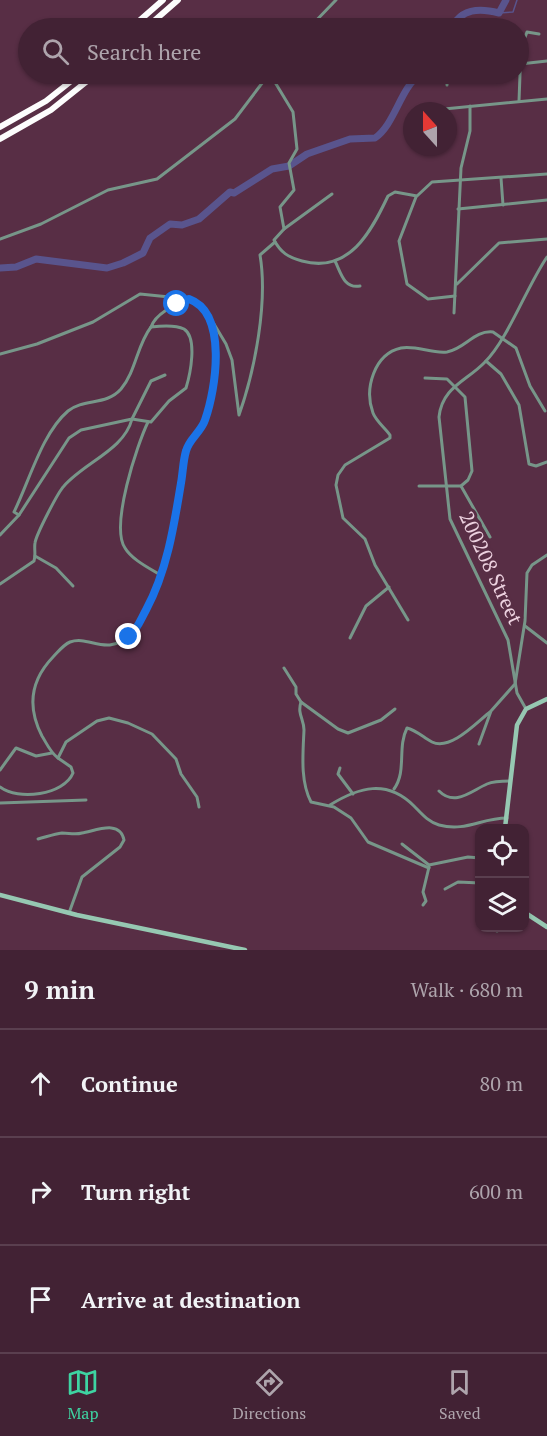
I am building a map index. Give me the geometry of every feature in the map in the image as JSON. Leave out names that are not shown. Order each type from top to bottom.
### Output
[{"type":"highway","points":[[142,18],[163,0]]},
{"type":"highway","points":[[157,18],[178,0]]},
{"type":"highway","points":[[0,127],[46,101],[67,84]]},
{"type":"highway","points":[[0,139],[51,110],[84,84]]},
{"type":"street","points":[[319,18],[336,0]]},
{"type":"street","points":[[529,33],[539,34]]},
{"type":"street","points":[[529,63],[547,62]]},
{"type":"street","points":[[0,239],[41,224],[108,190],[137,186],[172,170],[235,119],[262,84]]},
{"type":"street","points":[[276,84],[293,112],[292,122],[296,129],[297,149],[289,163],[294,190],[279,210],[284,229]]},
{"type":"street","points":[[519,84],[519,101]]},
{"type":"street","points":[[457,107],[547,99]]},
{"type":"street","points":[[454,313],[460,181],[462,161],[470,131],[470,106]]},
{"type":"street","points":[[455,296],[431,300],[408,286],[399,243],[417,196],[429,184],[435,182],[547,174]]},
{"type":"street","points":[[501,178],[503,205]]},
{"type":"street","points":[[273,244],[282,253],[300,260],[324,264],[335,261],[365,238],[390,194],[397,191],[417,196]]},
{"type":"street","points":[[0,354],[37,344],[93,322],[135,295],[162,295],[189,299],[201,305],[228,347],[235,372],[239,415],[256,344],[262,281],[260,255],[273,244],[275,236],[332,194]]},
{"type":"street","points":[[458,209],[547,200]]},
{"type":"street","points":[[456,285],[499,243],[547,239]]},
{"type":"street","name":"200208 Street","points":[[526,709],[515,684],[512,659],[504,628],[453,529],[444,487],[440,409],[455,384],[486,362],[547,257]]},
{"type":"street","points":[[335,261],[346,283],[360,286]]},
{"type":"street","points":[[20,515],[14,512],[56,425],[70,409],[105,401],[119,391],[130,375],[141,343],[154,320],[168,309],[189,299]]},
{"type":"street","points":[[0,788],[21,796],[38,794],[63,784],[73,776],[73,770],[52,753],[35,722],[31,709],[33,688],[40,671],[70,642],[80,641],[102,646],[129,637],[140,622],[162,576],[186,448],[205,420],[214,380],[214,341],[211,320]]},
{"type":"street","points":[[151,327],[184,330],[190,339],[191,348],[186,388],[148,422],[136,447],[123,497],[122,542],[127,552],[162,576]]},
{"type":"street","points":[[408,620],[375,565],[365,539],[343,518],[336,485],[338,475],[345,465],[390,438],[375,417],[372,407],[372,383],[377,365],[388,353],[399,348],[450,351],[484,332],[502,336],[516,348],[530,386],[545,411]]},
{"type":"street","points":[[486,362],[501,374],[519,405],[530,464],[536,466],[547,462]]},
{"type":"street","points":[[0,584],[32,563],[35,556],[35,541],[57,495],[83,468],[123,438],[151,381],[165,375]]},
{"type":"street","points":[[419,486],[461,486],[468,480],[472,471],[465,400],[455,384],[447,379],[425,378]]},
{"type":"street","points":[[0,535],[20,515],[69,438],[81,430],[132,419],[148,422]]},
{"type":"street","points":[[461,486],[490,537]]},
{"type":"street","points":[[394,790],[402,775],[403,739],[406,730],[411,729],[433,743],[440,744],[462,735],[491,711],[515,684],[525,626],[527,573],[532,565],[547,555]]},
{"type":"street","points":[[35,556],[56,568],[73,586]]},
{"type":"street","points":[[350,638],[366,606],[388,587]]},
{"type":"street","points":[[525,626],[547,643]]},
{"type":"street","points":[[512,659],[521,656]]},
{"type":"street","points":[[284,668],[296,687],[296,694],[301,702],[338,729],[348,733],[381,720],[395,709]]},
{"type":"street","points":[[506,824],[515,732],[526,709],[547,699]]},
{"type":"street","points":[[301,702],[298,713],[304,727],[301,755],[308,796],[316,805],[330,805],[353,794],[374,788],[394,790],[404,796],[427,819],[440,826],[468,828],[491,818],[507,818]]},
{"type":"street","points":[[479,744],[491,711]]},
{"type":"street","points":[[58,758],[66,742],[97,721],[110,718],[128,723],[152,735],[176,759],[181,774],[197,797],[199,807]]},
{"type":"street","points":[[0,770],[16,748],[36,756],[52,753]]},
{"type":"street","points":[[340,768],[338,774],[353,794]]},
{"type":"street","points":[[439,791],[449,798],[464,797],[489,783],[510,781]]},
{"type":"street","points":[[0,803],[86,800]]},
{"type":"street","points":[[330,805],[351,818],[368,842],[429,866],[468,856],[475,857]]},
{"type":"street","points":[[38,839],[60,833],[83,833],[104,827],[117,830],[123,835],[124,840],[120,847],[82,877],[69,913]]},
{"type":"street","points":[[402,844],[429,866]]},
{"type":"street","points":[[423,905],[426,901],[423,892],[429,866]]},
{"type":"street","points":[[445,889],[458,882],[475,883]]},
{"type":"street","points":[[0,896],[245,950]]},
{"type":"street","points":[[529,915],[547,927]]},
{"type":"waterway","points":[[459,18],[466,13],[478,10],[499,13],[506,0]]},
{"type":"waterway","points":[[499,13],[513,12],[517,0]]},
{"type":"waterway","points":[[0,268],[16,267],[36,259],[107,268],[123,263],[143,253],[150,238],[170,224],[182,225],[199,219],[230,192],[234,193],[272,169],[289,166],[307,154],[350,139],[375,138],[388,124],[410,84]]},
{"type":"route","points":[[129,637],[140,622],[164,570],[182,482],[186,448],[205,420],[214,380],[213,325],[209,315],[201,305],[189,299],[177,304]]}]
